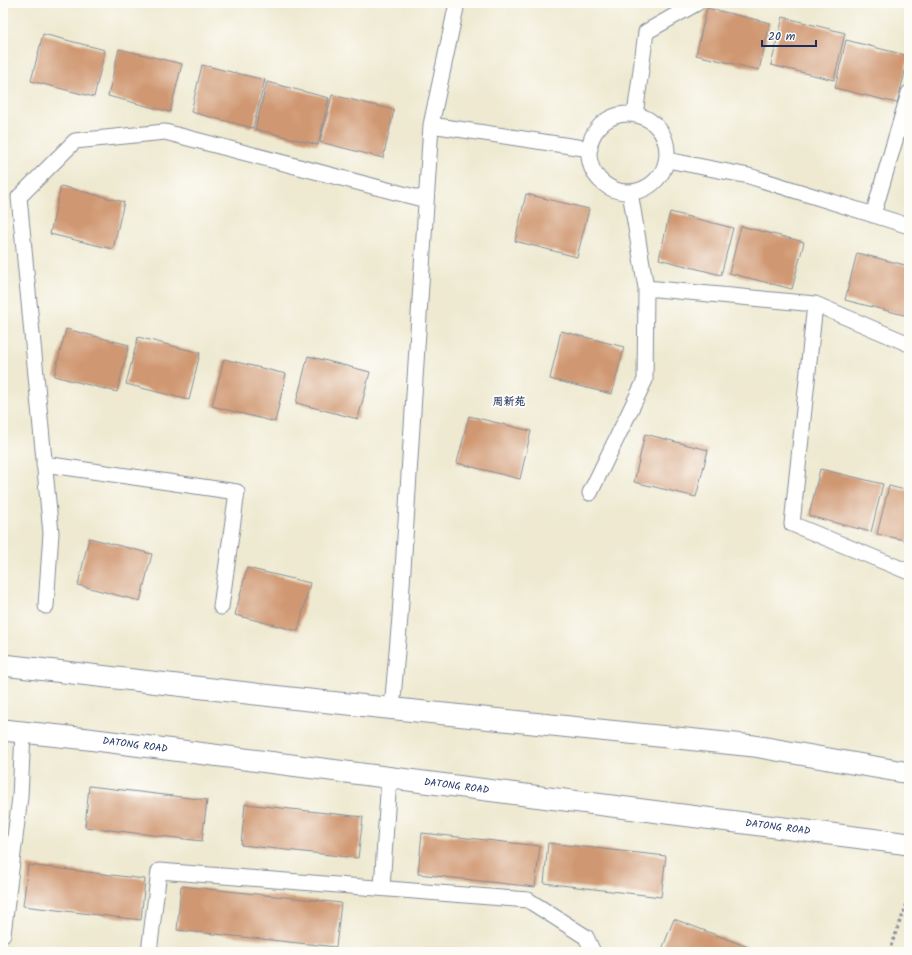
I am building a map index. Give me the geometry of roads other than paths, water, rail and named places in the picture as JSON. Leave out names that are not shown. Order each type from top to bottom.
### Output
[{"type":"street","points":[[392,709],[400,617],[430,125],[458,3]]},
{"type":"street","points":[[634,115],[646,32],[697,3]]},
{"type":"street","points":[[873,215],[909,93]]},
{"type":"street","points":[[622,115],[634,115],[646,119],[656,126],[663,136],[667,148],[667,160],[662,172],[654,182],[643,189],[630,192],[617,190],[605,184],[596,175],[591,162],[590,149],[593,137],[600,126],[610,118],[622,115]]},
{"type":"street","points":[[430,125],[590,149]]},
{"type":"street","points":[[46,606],[51,533],[19,197],[75,141],[165,132],[426,200]]},
{"type":"street","points":[[667,160],[749,176],[909,226]]},
{"type":"street","points":[[590,493],[645,380],[646,288],[630,192]]},
{"type":"street","points":[[646,288],[815,304],[909,344]]},
{"type":"street","points":[[815,304],[792,524],[909,572]]},
{"type":"street","points":[[44,464],[237,492],[221,607]]},
{"type":"street","points":[[10,666],[392,709],[754,746],[909,773]]},
{"type":"street","points":[[3,934],[20,797],[11,731]]},
{"type":"street","name":"DATONG ROAD","points":[[11,731],[88,739],[909,844]]},
{"type":"street","points":[[382,888],[389,777]]},
{"type":"street","points":[[149,952],[159,871],[528,900],[586,937],[593,952]]},
{"type":"district","name":"周新苑","points":[[509,402]]}]
